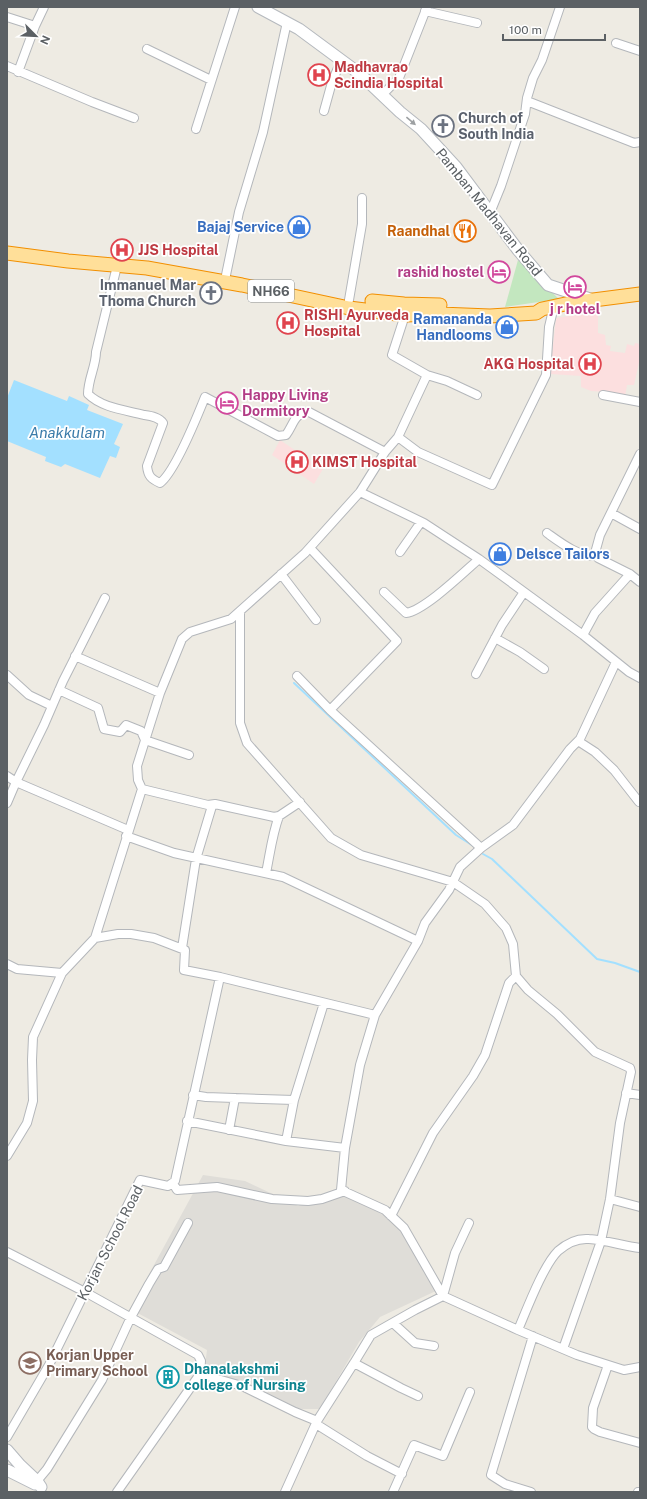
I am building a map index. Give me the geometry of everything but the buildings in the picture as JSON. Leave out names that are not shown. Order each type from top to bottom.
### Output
[{"type":"highway","name":"NH66","points":[[7,245],[160,264],[226,275],[350,300],[404,304],[440,310]]},
{"type":"highway","name":"NH66","points":[[7,253],[180,274],[349,308],[405,315],[440,310],[544,308],[640,294]]},
{"type":"main road","name":"Pamban Madhavan Road","points":[[258,7],[271,10],[360,74],[421,129],[456,167],[518,250],[548,285],[595,300]]},
{"type":"main road","points":[[7,1450],[41,1487]]},
{"type":"main road","points":[[7,1470],[41,1487]]},
{"type":"street","points":[[18,72],[35,26],[44,7]]},
{"type":"street","points":[[196,129],[236,7]]},
{"type":"street","points":[[490,213],[525,114],[527,101],[534,78],[542,60],[560,7]]},
{"type":"street","points":[[382,95],[399,78],[426,9],[477,23]]},
{"type":"street","points":[[7,17],[35,26]]},
{"type":"street","points":[[226,275],[239,212],[263,132],[287,22]]},
{"type":"street","points":[[616,43],[640,51]]},
{"type":"street","points":[[147,49],[211,80]]},
{"type":"street","points":[[324,111],[332,82],[341,61]]},
{"type":"street","points":[[7,66],[18,72],[134,118]]},
{"type":"street","points":[[527,101],[634,143],[640,142]]},
{"type":"street","points":[[350,300],[362,224],[362,198]]},
{"type":"street","points":[[117,266],[96,352],[96,359],[88,386],[88,394],[93,399],[108,406],[156,418],[164,423],[147,466],[148,474],[152,480],[160,483],[165,479],[184,446],[205,397],[278,436],[286,435],[302,412],[309,412],[385,452]]},
{"type":"street","points":[[398,437],[418,452],[492,485],[546,375],[549,327],[544,308]]},
{"type":"street","points":[[405,315],[392,355],[427,375],[447,381],[477,395]]},
{"type":"street","points":[[7,1156],[27,1123],[34,1101],[32,1060],[33,1037],[62,973],[95,938],[142,789],[138,780],[137,766],[160,693],[182,639],[190,632],[231,619],[310,548],[360,492],[385,452],[398,437],[427,375]]},
{"type":"street","points":[[603,395],[640,402]]},
{"type":"street","points":[[640,454],[600,535],[595,553],[598,558],[630,574],[640,582]]},
{"type":"street","points":[[631,472],[640,475]]},
{"type":"street","points":[[360,492],[422,522],[479,559],[583,635],[629,672],[640,678]]},
{"type":"street","points":[[611,513],[640,529]]},
{"type":"street","points":[[400,552],[422,522]]},
{"type":"street","points":[[547,533],[570,548],[588,556],[597,556]]},
{"type":"street","points":[[310,548],[397,641],[330,710]]},
{"type":"street","points":[[384,592],[406,613],[412,612],[441,592],[479,559]]},
{"type":"street","points":[[281,574],[316,620]]},
{"type":"street","points":[[583,635],[595,613],[630,574]]},
{"type":"street","points":[[476,674],[495,638],[524,592]]},
{"type":"street","points":[[7,803],[59,690],[105,598]]},
{"type":"street","points":[[240,611],[240,722],[247,743],[331,838],[361,855],[453,882],[485,904],[506,928],[513,944],[516,976],[528,990],[556,1014],[595,1052],[630,1068],[631,1072],[620,1123],[610,1199],[601,1241],[563,1349]]},
{"type":"street","points":[[495,638],[520,652],[544,669]]},
{"type":"street","points":[[76,656],[160,693]]},
{"type":"street","points":[[616,662],[592,716],[578,740],[513,825],[481,848],[460,867],[449,890],[425,923],[418,941],[375,1015],[360,1065],[345,1148],[342,1190],[385,1210],[404,1228],[443,1296],[563,1349],[624,1370],[640,1367]]},
{"type":"street","points":[[7,675],[29,695],[52,706]]},
{"type":"street","points":[[297,676],[330,710],[481,848]]},
{"type":"street","points":[[59,690],[98,708],[104,729],[120,732],[126,725],[141,731],[145,740],[189,755]]},
{"type":"street","points":[[578,740],[595,752],[639,802],[640,800]]},
{"type":"street","points":[[7,776],[16,782],[174,853],[283,877],[418,941]]},
{"type":"street","points":[[142,789],[208,805],[215,804],[274,817],[279,816],[300,802]]},
{"type":"street","points":[[208,805],[212,806],[196,859],[182,948],[184,950],[184,970],[220,977],[375,1015]]},
{"type":"street","points":[[266,873],[272,845],[273,832],[279,816]]},
{"type":"street","points":[[95,938],[118,934],[132,934],[154,938],[182,948]]},
{"type":"street","points":[[7,964],[17,970],[62,973]]},
{"type":"street","points":[[391,1216],[433,1133],[473,1076],[485,1055],[509,983],[516,976]]},
{"type":"street","name":"Korjan School Road","points":[[7,1437],[49,1364],[140,1180],[168,1186],[175,1181],[187,1121],[220,977]]},
{"type":"street","points":[[286,1141],[294,1100],[324,1003]]},
{"type":"street","points":[[626,1093],[640,1095]]},
{"type":"street","points":[[193,1095],[294,1100]]},
{"type":"street","points":[[229,1130],[235,1098]]},
{"type":"street","points":[[187,1121],[286,1141],[345,1148]]},
{"type":"street","points":[[174,1185],[177,1190],[217,1187],[272,1199],[308,1201],[322,1199],[345,1191]]},
{"type":"street","points":[[610,1199],[640,1207]]},
{"type":"street","points":[[41,1487],[47,1469],[102,1380],[131,1317],[152,1279],[158,1269],[164,1267],[188,1222]]},
{"type":"street","points":[[285,1492],[317,1423],[371,1335],[443,1296],[455,1253],[468,1223]]},
{"type":"street","points":[[518,1330],[546,1269],[558,1251],[572,1241],[588,1239],[626,1247],[640,1248]]},
{"type":"street","points":[[7,1252],[131,1317],[198,1355],[201,1361],[200,1374],[117,1492]]},
{"type":"street","points":[[392,1323],[415,1343],[434,1346]]},
{"type":"street","points":[[531,1492],[504,1488],[491,1475],[534,1336]]},
{"type":"street","points":[[354,1363],[418,1396]]},
{"type":"street","points":[[608,1365],[594,1408],[592,1426],[600,1432],[640,1443]]},
{"type":"street","points":[[200,1374],[242,1386],[295,1412],[317,1423],[367,1456],[402,1474]]},
{"type":"street","points":[[393,1492],[414,1445],[443,1456],[470,1392]]},
{"type":"shaded area","name":"AKG Hospital","points":[[598,312],[598,333],[605,335],[606,345],[611,346],[610,351],[625,353],[627,344],[634,346],[635,343],[640,344],[640,358],[634,385],[627,385],[625,396],[607,392],[591,391],[581,387],[581,376],[550,374],[556,318]]},
{"type":"shaded area","name":"KIMST Hospital","points":[[280,440],[323,469],[314,484],[272,455]]},
{"type":"shaded area","points":[[203,1175],[245,1181],[298,1206],[348,1192],[389,1219],[405,1234],[438,1290],[380,1317],[359,1342],[320,1409],[297,1409],[241,1381],[204,1373],[207,1350],[130,1309]]},
{"type":"green space","points":[[518,260],[559,299],[505,307]]},
{"type":"water","name":"Anakkulam","points":[[14,380],[67,401],[69,396],[89,405],[87,410],[123,424],[114,444],[120,447],[116,458],[110,456],[100,478],[65,464],[61,467],[45,461],[46,457],[7,441],[7,398]]},
{"type":"waterway","points":[[294,683],[456,835],[475,847]]},
{"type":"waterway","points":[[483,854],[492,859],[597,959],[615,963],[640,972]]},
{"type":"place","name":"Madhavrao Scindia Hospital","points":[[319,75]]},
{"type":"place","name":"Church of South India","points":[[443,126]]},
{"type":"place","name":"Bajaj Service","points":[[299,227]]},
{"type":"place","name":"Raandhal","points":[[465,231]]},
{"type":"place","name":"JJS Hospital","points":[[122,250]]},
{"type":"place","name":"rashid hostel","points":[[499,272]]},
{"type":"place","name":"j r hotel","points":[[575,287]]},
{"type":"place","name":"Immanuel Mar Thoma Church","points":[[211,293]]},
{"type":"place","name":"RISHI Ayurveda Hospital","points":[[288,323]]},
{"type":"place","name":"Ramananda Handlooms","points":[[507,327]]},
{"type":"place","name":"AKG Hospital","points":[[590,364]]},
{"type":"place","name":"Happy Living Dormitory","points":[[227,403]]},
{"type":"place","name":"KIMST Hospital","points":[[297,462]]},
{"type":"place","name":"Delsce Tailors","points":[[500,554]]},
{"type":"place","name":"Korjan Upper Primary School","points":[[30,1363]]},
{"type":"place","name":"Dhanalakshmi college of Nursing","points":[[168,1377]]}]
